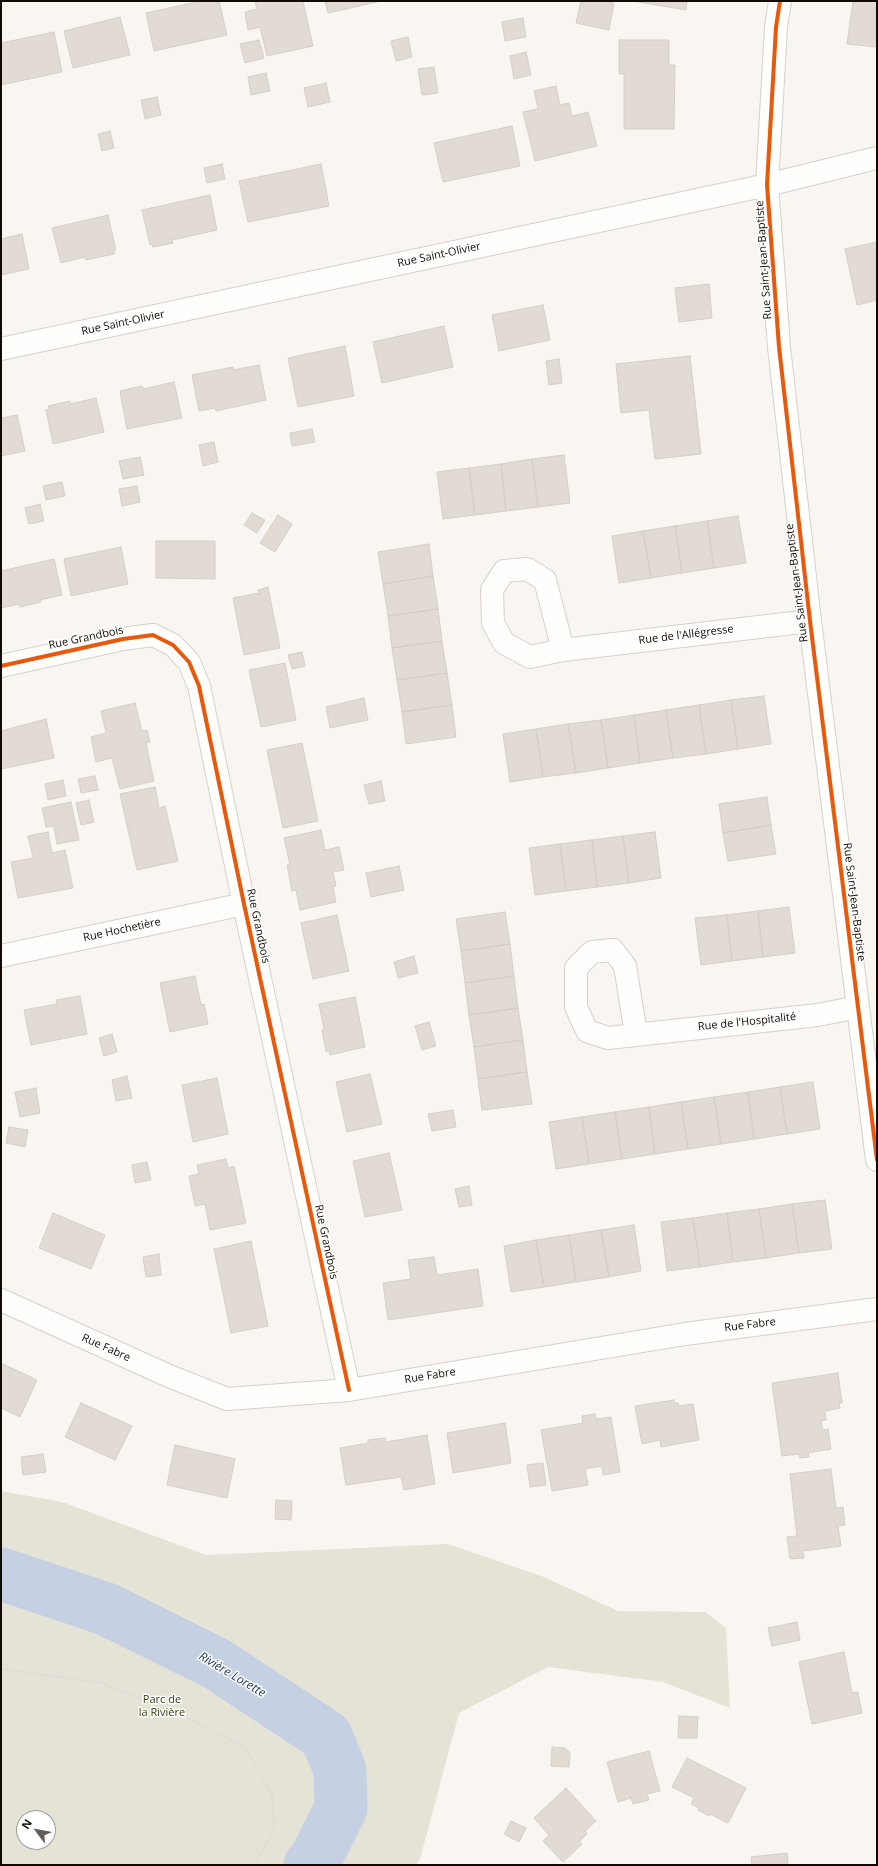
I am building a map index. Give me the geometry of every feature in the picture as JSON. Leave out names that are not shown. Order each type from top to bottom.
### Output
[{"type":"street","name":"Rue Saint-Jean-Baptiste","points":[[780,1],[776,27],[767,185],[779,347],[810,621],[858,1007],[873,1098],[877,1160]]},
{"type":"street","name":"Rue Saint-Olivier","points":[[1,349],[767,185],[877,158]]},
{"type":"street","name":"Rue de l'Allégresse","points":[[563,650],[810,621]]},
{"type":"street","name":"Rue Grandbois","points":[[1,666],[123,639],[152,636],[173,645],[189,662],[199,686],[244,904],[349,1390]]},
{"type":"street","name":"Rue Hochetière","points":[[1,956],[244,904]]},
{"type":"street","name":"Rue de l'Hospitalité","points":[[636,1034],[818,1015],[858,1007]]},
{"type":"street","name":"Rue Fabre","points":[[1,1300],[168,1376],[227,1399],[349,1390],[685,1334],[877,1309]]},
{"type":"path","points":[[1,1669],[99,1682],[182,1714],[244,1747],[272,1795],[274,1826],[262,1853],[249,1865]]},
{"type":"green space","name":"Parc de la Rivière","points":[[1,1491],[62,1502],[206,1555],[448,1544],[544,1577],[618,1611],[705,1612],[726,1628],[730,1708],[663,1682],[548,1667],[459,1713],[420,1859],[416,1865],[1,1865]]},
{"type":"building","points":[[201,1],[219,1],[227,35],[154,51],[146,13]]},
{"type":"building","points":[[255,1],[303,1],[313,46],[267,56],[260,27],[248,30],[245,12],[257,9]]},
{"type":"building","points":[[325,1],[381,1],[328,13]]},
{"type":"building","points":[[581,1],[603,1],[614,3],[609,30],[576,23]]},
{"type":"building","points":[[633,1],[687,1],[686,10]]},
{"type":"building","points":[[853,1],[877,1],[877,47],[847,44]]},
{"type":"building","points":[[120,17],[130,55],[73,68],[64,31]]},
{"type":"building","points":[[523,18],[526,37],[505,41],[502,22]]},
{"type":"building","points":[[54,32],[62,72],[1,85],[1,43]]},
{"type":"building","points":[[408,37],[412,57],[396,61],[391,41]]},
{"type":"building","points":[[259,40],[264,58],[245,63],[240,44]]},
{"type":"building","points":[[619,40],[669,40],[669,65],[675,65],[674,129],[624,129],[624,74],[619,74]]},
{"type":"building","points":[[526,52],[531,75],[514,79],[510,56]]},
{"type":"building","points":[[434,67],[438,93],[422,95],[418,69]]},
{"type":"building","points":[[266,73],[270,91],[251,95],[248,77]]},
{"type":"building","points":[[326,83],[330,102],[308,107],[304,88]]},
{"type":"building","points":[[556,86],[560,105],[569,103],[572,116],[588,112],[597,146],[535,161],[523,112],[538,109],[534,91]]},
{"type":"building","points":[[157,97],[161,115],[145,119],[141,100]]},
{"type":"building","points":[[512,126],[520,166],[443,182],[434,143]]},
{"type":"building","points":[[110,131],[114,148],[102,151],[98,134]]},
{"type":"building","points":[[222,164],[225,179],[207,183],[204,168]]},
{"type":"building","points":[[321,164],[329,206],[248,222],[239,181]]},
{"type":"building","points":[[210,195],[217,230],[172,240],[173,243],[153,247],[152,244],[150,245],[142,210]]},
{"type":"building","points":[[108,215],[116,250],[114,250],[114,254],[86,260],[85,257],[61,263],[52,228]]},
{"type":"building","points":[[22,234],[29,269],[1,275],[1,239]]},
{"type":"building","points":[[877,242],[877,300],[857,305],[845,249]]},
{"type":"building","points":[[709,284],[712,318],[679,322],[675,288]]},
{"type":"building","points":[[543,305],[550,340],[499,351],[492,315]]},
{"type":"building","points":[[444,326],[453,367],[382,383],[373,342]]},
{"type":"building","points":[[345,346],[354,396],[298,407],[288,358]]},
{"type":"building","points":[[690,356],[701,454],[655,459],[649,410],[621,413],[616,364]]},
{"type":"building","points":[[559,359],[562,383],[549,385],[546,361]]},
{"type":"building","points":[[259,365],[266,400],[216,411],[215,408],[199,411],[192,375],[233,367],[233,370]]},
{"type":"building","points":[[174,382],[182,418],[127,429],[120,391],[142,386],[143,389]]},
{"type":"building","points":[[96,398],[104,432],[53,444],[46,410],[49,409],[48,406],[70,401],[70,404]]},
{"type":"building","points":[[17,415],[25,451],[1,456],[1,418]]},
{"type":"building","points":[[312,429],[315,442],[292,446],[290,433]]},
{"type":"building","points":[[214,442],[218,462],[203,466],[199,445]]},
{"type":"building","points":[[564,455],[570,503],[538,507],[532,459]]},
{"type":"building","points":[[140,457],[144,475],[123,479],[119,461]]},
{"type":"building","points":[[532,459],[538,507],[506,511],[501,464]]},
{"type":"building","points":[[501,464],[506,511],[475,515],[469,468]]},
{"type":"building","points":[[469,468],[475,515],[443,519],[437,472]]},
{"type":"building","points":[[62,482],[65,496],[46,500],[43,486]]},
{"type":"building","points":[[137,486],[140,502],[122,506],[119,489]]},
{"type":"building","points":[[40,504],[44,521],[29,524],[25,508]]},
{"type":"building","points":[[252,513],[265,520],[257,533],[244,525]]},
{"type":"building","points":[[278,515],[292,524],[275,552],[260,543]]},
{"type":"building","points":[[738,516],[746,563],[714,568],[707,521]]},
{"type":"building","points":[[707,521],[714,568],[682,573],[675,526]]},
{"type":"building","points":[[675,526],[682,573],[651,578],[643,531]]},
{"type":"building","points":[[643,531],[651,578],[619,583],[612,536]]},
{"type":"building","points":[[156,541],[215,541],[215,579],[156,578]]},
{"type":"building","points":[[429,544],[433,576],[383,584],[378,552]]},
{"type":"building","points":[[121,547],[128,584],[71,596],[64,559]]},
{"type":"building","points":[[54,559],[62,595],[40,600],[41,602],[20,607],[19,604],[1,608],[1,571]]},
{"type":"building","points":[[433,576],[438,609],[388,616],[383,584]]},
{"type":"building","points":[[268,587],[280,648],[244,655],[233,598],[259,593],[258,590]]},
{"type":"building","points":[[438,609],[442,641],[392,648],[388,616]]},
{"type":"building","points":[[442,641],[447,673],[397,680],[392,648]]},
{"type":"building","points":[[302,652],[305,666],[292,669],[288,655]]},
{"type":"building","points":[[285,663],[296,720],[261,727],[249,670]]},
{"type":"building","points":[[447,673],[452,705],[402,712],[397,680]]},
{"type":"building","points":[[764,696],[771,744],[738,749],[731,700]]},
{"type":"building","points":[[364,698],[368,720],[330,728],[326,707]]},
{"type":"building","points":[[731,700],[738,749],[706,754],[699,705]]},
{"type":"building","points":[[135,703],[142,731],[147,730],[150,742],[146,743],[154,781],[120,789],[112,758],[96,762],[91,737],[106,733],[101,711]]},
{"type":"building","points":[[452,705],[456,737],[406,744],[402,712]]},
{"type":"building","points":[[699,705],[706,754],[673,758],[666,710]]},
{"type":"building","points":[[666,710],[673,758],[640,763],[634,715]]},
{"type":"building","points":[[634,715],[640,763],[608,768],[601,720]]},
{"type":"building","points":[[46,719],[54,758],[1,769],[1,731]]},
{"type":"building","points":[[601,720],[608,768],[576,773],[568,724]]},
{"type":"building","points":[[568,724],[576,773],[543,777],[536,729]]},
{"type":"building","points":[[536,729],[543,777],[510,782],[503,734]]},
{"type":"building","points":[[302,743],[318,821],[283,828],[267,750]]},
{"type":"building","points":[[95,776],[98,790],[81,793],[78,779]]},
{"type":"building","points":[[63,780],[66,796],[48,800],[45,784]]},
{"type":"building","points":[[381,781],[385,801],[369,804],[364,785]]},
{"type":"building","points":[[155,787],[159,808],[165,806],[178,861],[137,870],[120,794]]},
{"type":"building","points":[[767,797],[771,825],[723,833],[719,804]]},
{"type":"building","points":[[89,800],[94,822],[81,825],[76,803]]},
{"type":"building","points":[[71,802],[79,840],[57,844],[54,826],[46,827],[42,808]]},
{"type":"building","points":[[771,825],[776,854],[728,861],[723,833]]},
{"type":"building","points":[[321,830],[325,850],[339,847],[344,870],[333,872],[336,886],[333,887],[336,902],[300,910],[296,890],[292,891],[287,865],[290,865],[284,838]]},
{"type":"building","points":[[48,832],[52,853],[65,850],[73,888],[18,898],[11,862],[33,858],[28,836]]},
{"type":"building","points":[[655,832],[661,878],[629,883],[623,836]]},
{"type":"building","points":[[623,836],[629,883],[597,887],[592,840]]},
{"type":"building","points":[[592,840],[597,887],[566,891],[560,844]]},
{"type":"building","points":[[560,844],[566,891],[535,895],[529,848]]},
{"type":"building","points":[[399,866],[404,890],[371,897],[366,873]]},
{"type":"building","points":[[789,907],[795,953],[763,957],[758,911]]},
{"type":"building","points":[[758,911],[763,957],[732,961],[727,915]]},
{"type":"building","points":[[505,912],[510,944],[461,951],[456,919]]},
{"type":"building","points":[[337,915],[349,971],[313,979],[301,923]]},
{"type":"building","points":[[727,915],[732,961],[701,965],[695,918]]},
{"type":"building","points":[[510,944],[514,976],[465,983],[461,951]]},
{"type":"building","points":[[414,956],[418,973],[398,978],[394,962]]},
{"type":"building","points":[[195,976],[201,1005],[204,1004],[208,1024],[170,1032],[160,983]]},
{"type":"building","points":[[514,976],[518,1008],[469,1015],[465,983]]},
{"type":"building","points":[[80,996],[87,1034],[31,1045],[24,1010],[57,1004],[56,1000]]},
{"type":"building","points":[[355,997],[365,1047],[330,1055],[329,1051],[326,1052],[322,1030],[324,1029],[319,1004]]},
{"type":"building","points":[[518,1008],[523,1040],[474,1047],[469,1015]]},
{"type":"building","points":[[429,1022],[436,1046],[422,1050],[415,1026]]},
{"type":"building","points":[[112,1034],[117,1052],[104,1056],[99,1038]]},
{"type":"building","points":[[523,1040],[527,1072],[478,1079],[474,1047]]},
{"type":"building","points":[[527,1072],[532,1104],[482,1110],[478,1079]]},
{"type":"building","points":[[370,1074],[382,1124],[347,1132],[336,1082]]},
{"type":"building","points":[[127,1076],[132,1098],[116,1101],[112,1080]]},
{"type":"building","points":[[217,1078],[228,1134],[193,1142],[182,1085]]},
{"type":"building","points":[[813,1082],[820,1129],[787,1134],[780,1087]]},
{"type":"building","points":[[780,1087],[787,1134],[754,1139],[748,1092]]},
{"type":"building","points":[[36,1088],[40,1113],[20,1117],[15,1092]]},
{"type":"building","points":[[748,1092],[754,1139],[721,1144],[714,1097]]},
{"type":"building","points":[[714,1097],[721,1144],[688,1149],[681,1102]]},
{"type":"building","points":[[681,1102],[688,1149],[655,1154],[649,1107]]},
{"type":"building","points":[[649,1107],[655,1154],[622,1159],[615,1112]]},
{"type":"building","points":[[453,1110],[456,1127],[432,1131],[428,1114]]},
{"type":"building","points":[[615,1112],[622,1159],[589,1164],[582,1117]]},
{"type":"building","points":[[582,1117],[589,1164],[556,1169],[549,1122]]},
{"type":"building","points":[[9,1127],[28,1130],[25,1147],[6,1143]]},
{"type":"building","points":[[389,1153],[402,1210],[365,1217],[353,1161]]},
{"type":"building","points":[[226,1159],[228,1168],[234,1166],[246,1223],[210,1230],[205,1204],[195,1206],[189,1176],[199,1174],[197,1165]]},
{"type":"building","points":[[147,1162],[151,1180],[135,1183],[132,1165]]},
{"type":"building","points":[[469,1186],[472,1205],[459,1207],[455,1189]]},
{"type":"building","points":[[825,1200],[832,1249],[799,1253],[792,1204]]},
{"type":"building","points":[[792,1204],[799,1253],[766,1258],[759,1209]]},
{"type":"building","points":[[759,1209],[766,1258],[733,1262],[727,1213]]},
{"type":"building","points":[[53,1213],[105,1235],[91,1269],[39,1248]]},
{"type":"building","points":[[727,1213],[733,1262],[700,1267],[693,1218]]},
{"type":"building","points":[[693,1218],[700,1267],[667,1271],[661,1222]]},
{"type":"building","points":[[634,1225],[641,1271],[609,1277],[601,1230]]},
{"type":"building","points":[[601,1230],[609,1277],[576,1282],[569,1235]]},
{"type":"building","points":[[569,1235],[576,1282],[544,1287],[536,1240]]},
{"type":"building","points":[[536,1240],[544,1287],[511,1292],[504,1246]]},
{"type":"building","points":[[251,1241],[268,1326],[231,1333],[214,1249]]},
{"type":"building","points":[[159,1254],[161,1275],[146,1277],[143,1257]]},
{"type":"building","points":[[434,1257],[437,1275],[478,1269],[483,1306],[388,1320],[383,1283],[411,1279],[408,1260]]},
{"type":"building","points":[[1,1363],[37,1380],[20,1417],[1,1408]]},
{"type":"building","points":[[838,1373],[842,1403],[839,1403],[840,1408],[825,1411],[826,1420],[821,1421],[823,1430],[828,1429],[831,1449],[808,1453],[809,1457],[800,1458],[799,1454],[782,1456],[772,1383]]},
{"type":"building","points":[[674,1400],[674,1403],[678,1403],[679,1406],[693,1404],[699,1440],[661,1447],[660,1440],[642,1444],[635,1406]]},
{"type":"building","points":[[81,1403],[132,1426],[115,1460],[65,1437]]},
{"type":"building","points":[[595,1414],[596,1419],[611,1417],[620,1472],[603,1475],[602,1466],[585,1469],[588,1485],[552,1491],[541,1430],[583,1423],[582,1416]]},
{"type":"building","points":[[505,1423],[511,1463],[453,1473],[447,1433]]},
{"type":"building","points":[[427,1435],[435,1484],[404,1490],[401,1477],[346,1485],[340,1448],[368,1443],[368,1440],[385,1438],[386,1442]]},
{"type":"building","points":[[175,1445],[235,1459],[227,1498],[167,1485]]},
{"type":"building","points":[[43,1454],[46,1472],[23,1475],[21,1457]]},
{"type":"building","points":[[543,1463],[546,1485],[530,1487],[527,1465]]},
{"type":"building","points":[[831,1469],[836,1508],[843,1507],[845,1525],[838,1526],[841,1546],[803,1551],[804,1558],[790,1559],[787,1537],[797,1536],[790,1474]]},
{"type":"building","points":[[276,1500],[292,1501],[291,1520],[275,1519]]},
{"type":"building","points":[[797,1622],[800,1640],[772,1646],[768,1628]]},
{"type":"building","points":[[844,1652],[852,1693],[858,1692],[862,1713],[812,1724],[799,1662]]},
{"type":"building","points":[[679,1716],[698,1717],[697,1738],[678,1738]]},
{"type":"building","points":[[552,1747],[565,1748],[570,1753],[569,1767],[551,1766]]},
{"type":"building","points":[[649,1751],[660,1791],[647,1794],[649,1800],[633,1804],[631,1798],[618,1802],[607,1762]]},
{"type":"building","points":[[687,1758],[746,1788],[728,1823],[698,1810],[699,1808],[691,1804],[694,1798],[672,1787]]},
{"type":"building","points":[[566,1788],[596,1821],[585,1831],[587,1834],[579,1842],[582,1844],[563,1862],[543,1841],[549,1835],[534,1818]]},
{"type":"building","points":[[511,1821],[526,1828],[519,1842],[504,1834]]},
{"type":"building","points":[[787,1853],[788,1865],[752,1865],[751,1857]]},
{"type":"waterway","name":"Rivière Lorette","points":[[1,1574],[106,1609],[217,1664],[326,1736],[340,1770],[341,1808],[315,1860],[310,1865]]},
{"type":"cycle path","points":[[780,1],[776,27],[767,185],[779,347],[810,621],[877,1160]]},
{"type":"cycle path","points":[[1,666],[123,639],[153,635],[173,645],[189,662],[199,686],[244,904],[349,1390]]}]
